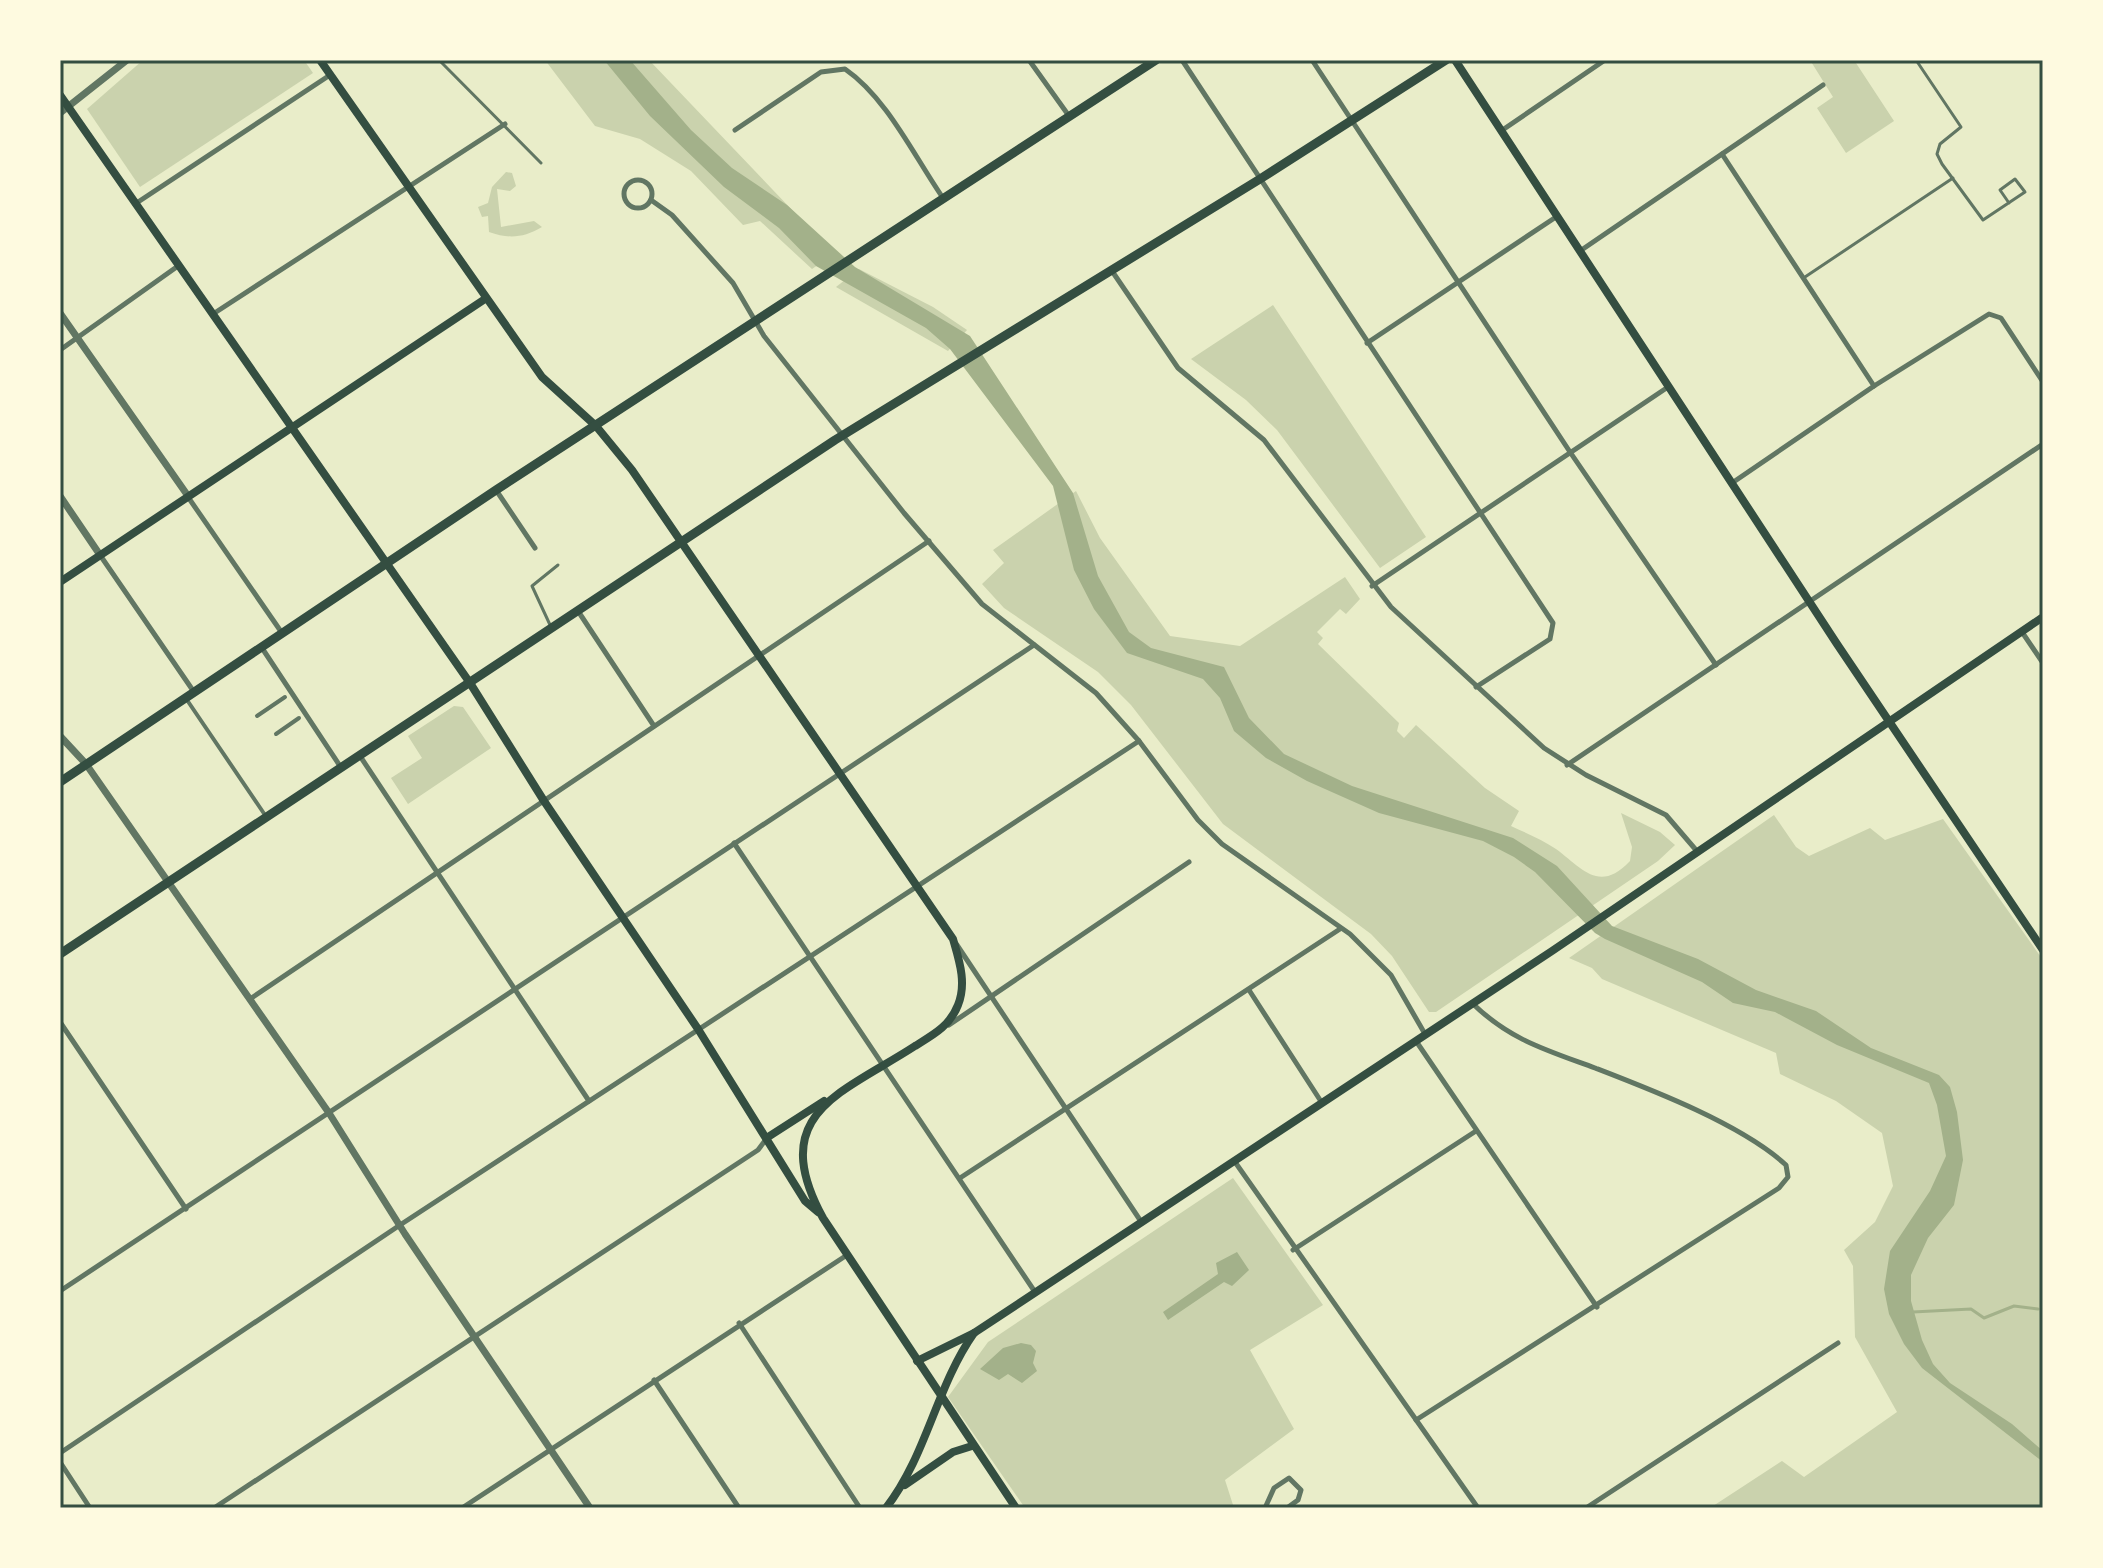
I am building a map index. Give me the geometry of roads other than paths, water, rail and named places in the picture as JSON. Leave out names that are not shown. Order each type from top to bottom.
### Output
[{"type":"main road","points":[[320,60],[542,377],[596,426],[632,470],[953,939],[962,987],[958,1005],[945,1028],[768,1137]]},
{"type":"main road","points":[[60,782],[496,490],[945,201],[1156,60]]},
{"type":"main road","points":[[60,954],[844,434],[1112,271],[1446,60]]},
{"type":"main road","points":[[1455,60],[1732,484],[2043,950]]},
{"type":"main road","points":[[60,95],[470,683],[544,801],[768,1137],[805,1201],[821,1215]]},
{"type":"main road","points":[[60,582],[485,299]]},
{"type":"main road","points":[[917,1361],[974,1333],[1142,1224],[2043,617]]},
{"type":"main road","points":[[840,1091],[815,1114],[807,1127],[803,1145],[804,1172],[821,1215],[1016,1508]]},
{"type":"main road","points":[[886,1508],[901,1488],[958,1355],[974,1333]]},
{"type":"main road","points":[[901,1488],[953,1452],[972,1446]]},
{"type":"street","points":[[60,113],[127,60]]},
{"type":"street","points":[[1029,60],[1070,117]]},
{"type":"street","points":[[1182,60],[1550,617],[1554,631],[1550,639],[1476,687]]},
{"type":"street","points":[[1312,60],[1570,452],[1716,665]]},
{"type":"street","points":[[1501,131],[1605,60]]},
{"type":"street","points":[[735,130],[821,72],[845,69],[861,80],[945,201]]},
{"type":"street","points":[[135,204],[330,75]]},
{"type":"street","points":[[1579,252],[1823,85]]},
{"type":"street","points":[[212,314],[505,124]]},
{"type":"street","points":[[1722,154],[1874,386]]},
{"type":"street","points":[[631,182],[644,182],[651,191],[651,200],[642,208],[633,207],[626,201],[624,190],[631,182]]},
{"type":"street","points":[[651,200],[672,215],[733,283],[757,323],[982,604],[1096,693],[1139,741],[1180,799],[1222,844],[1341,928],[1391,975],[1425,1035]]},
{"type":"street","points":[[1367,343],[1556,217]]},
{"type":"street","points":[[60,350],[178,266]]},
{"type":"street","points":[[1112,271],[1178,368],[1264,440],[1372,586],[1544,748],[1567,765],[1666,815],[1696,850]]},
{"type":"street","points":[[60,313],[282,633]]},
{"type":"street","points":[[1732,484],[1874,386],[1989,314],[2001,318],[2043,382]]},
{"type":"street","points":[[1372,586],[1668,387]]},
{"type":"street","points":[[1567,765],[2043,444]]},
{"type":"street","points":[[496,490],[535,548]]},
{"type":"street","points":[[60,496],[266,817]]},
{"type":"street","points":[[250,999],[929,541]]},
{"type":"street","points":[[577,610],[654,726]]},
{"type":"street","points":[[2022,632],[2043,663]]},
{"type":"street","points":[[60,1291],[1034,645]]},
{"type":"street","points":[[262,647],[341,767]]},
{"type":"street","points":[[257,716],[285,697]]},
{"type":"street","points":[[276,734],[299,718]]},
{"type":"street","points":[[60,736],[86,764],[329,1113],[400,1225],[590,1508]]},
{"type":"street","points":[[60,1453],[400,1225],[1139,741]]},
{"type":"street","points":[[360,755],[589,1101]]},
{"type":"street","points":[[734,843],[1035,1293]]},
{"type":"street","points":[[945,1028],[1189,862]]},
{"type":"street","points":[[960,1178],[1341,928]]},
{"type":"street","points":[[953,939],[1142,1224]]},
{"type":"street","points":[[1249,990],[1322,1103]]},
{"type":"street","points":[[1416,1420],[1597,1307],[1779,1188],[1788,1177],[1786,1165],[1758,1143],[1641,1086],[1516,1039],[1472,1003]]},
{"type":"street","points":[[60,1022],[186,1209]]},
{"type":"street","points":[[1416,1041],[1597,1307]]},
{"type":"street","points":[[1293,1250],[1476,1131]]},
{"type":"street","points":[[214,1508],[758,1150],[768,1137]]},
{"type":"street","points":[[1235,1162],[1293,1250],[1478,1508]]},
{"type":"street","points":[[462,1508],[739,1323],[847,1255]]},
{"type":"street","points":[[739,1323],[860,1508]]},
{"type":"street","points":[[1586,1508],[1838,1343]]},
{"type":"street","points":[[654,1380],[739,1508]]},
{"type":"street","points":[[60,1462],[90,1508]]},
{"type":"street","points":[[1265,1508],[1274,1488],[1289,1478],[1301,1490],[1298,1500],[1287,1508]]},
{"type":"lane","points":[[439,60],[541,163]]},
{"type":"lane","points":[[1916,60],[1961,127],[1940,144],[1937,154],[1983,220],[2009,203],[2025,192],[2015,179],[2000,190],[2009,203]]},
{"type":"lane","points":[[1805,277],[1953,178]]},
{"type":"lane","points":[[551,627],[532,586],[558,565]]},
{"type":"waterway","points":[[1913,1312],[1971,1309],[1984,1318],[2014,1306],[2038,1309]]}]
